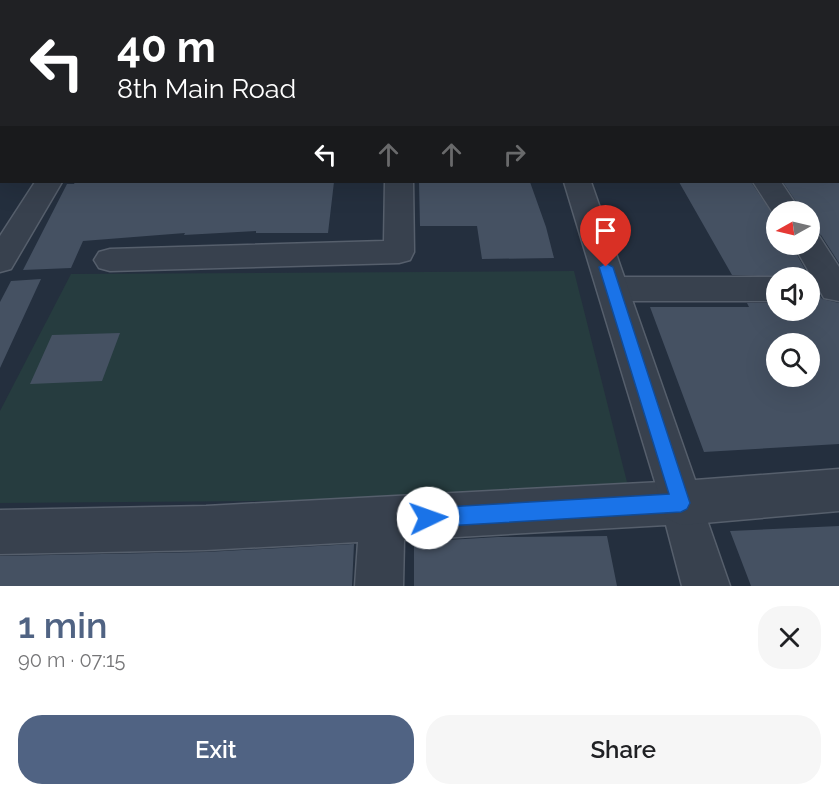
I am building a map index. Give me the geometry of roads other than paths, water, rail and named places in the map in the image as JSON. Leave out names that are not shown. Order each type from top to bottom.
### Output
[{"type":"street","points":[[0,261],[47,183]]},
{"type":"street","points":[[110,260],[399,252],[399,183]]},
{"type":"street","points":[[577,183],[681,503],[705,586]]},
{"type":"street","points":[[768,183],[780,201]]},
{"type":"street","points":[[813,255],[828,289]]},
{"type":"street","points":[[613,289],[766,289]]},
{"type":"street","points":[[0,532],[206,528],[382,520],[681,503],[839,490]]},
{"type":"street","points":[[379,586],[382,520]]}]
